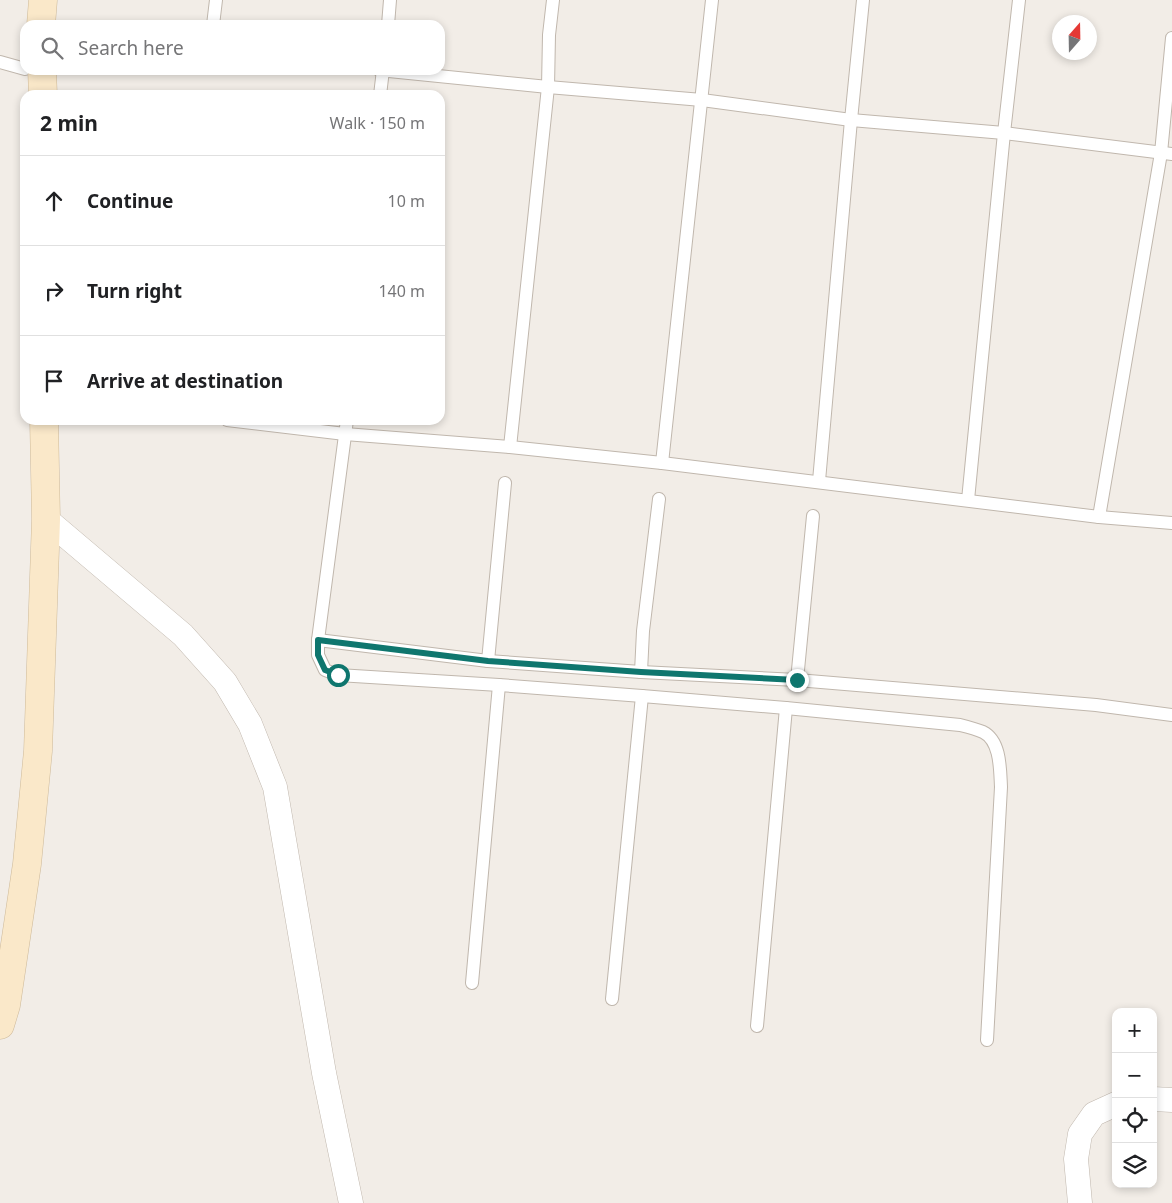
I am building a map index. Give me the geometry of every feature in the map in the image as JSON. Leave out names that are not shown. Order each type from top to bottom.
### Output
[{"type":"main road","points":[[41,20],[43,0]]},
{"type":"main road","points":[[2,1011],[27,864],[38,751],[46,519],[44,425]]},
{"type":"street","points":[[46,519],[183,636],[225,682],[250,724],[275,787],[322,1064],[350,1203]]},
{"type":"street","points":[[1157,1099],[1172,1100]]},
{"type":"street","points":[[1080,1203],[1076,1159],[1080,1134],[1094,1114],[1112,1106]]},
{"type":"lane","points":[[214,20],[216,0]]},
{"type":"lane","points":[[388,20],[390,0]]},
{"type":"lane","points":[[510,447],[548,87],[549,35],[554,0]]},
{"type":"lane","points":[[662,463],[712,0]]},
{"type":"lane","points":[[819,481],[850,120],[863,0]]},
{"type":"lane","points":[[968,500],[1019,0]]},
{"type":"lane","points":[[1099,517],[1166,154],[1172,38]]},
{"type":"lane","points":[[0,62],[20,70]]},
{"type":"lane","points":[[380,90],[382,75]]},
{"type":"lane","points":[[431,75],[702,100],[850,120],[1004,133],[1166,154]]},
{"type":"lane","points":[[269,425],[345,434],[510,447],[662,463],[1099,517],[1172,523]]},
{"type":"lane","points":[[346,425],[318,640],[318,655],[325,670],[338,675],[499,685],[786,708],[960,725],[985,732],[995,744],[1000,762],[1001,787],[987,1040]]},
{"type":"lane","points":[[488,661],[505,483]]},
{"type":"lane","points":[[641,672],[643,631],[659,499]]},
{"type":"lane","points":[[797,680],[813,516]]},
{"type":"lane","points":[[318,640],[488,661],[641,672],[797,680],[1096,705],[1172,716]]},
{"type":"lane","points":[[472,983],[499,685]]},
{"type":"lane","points":[[612,999],[642,696]]},
{"type":"lane","points":[[757,1026],[786,708]]},
{"type":"route","points":[[338,675],[325,670],[318,655],[318,640],[488,661],[771,680],[797,680]]}]
